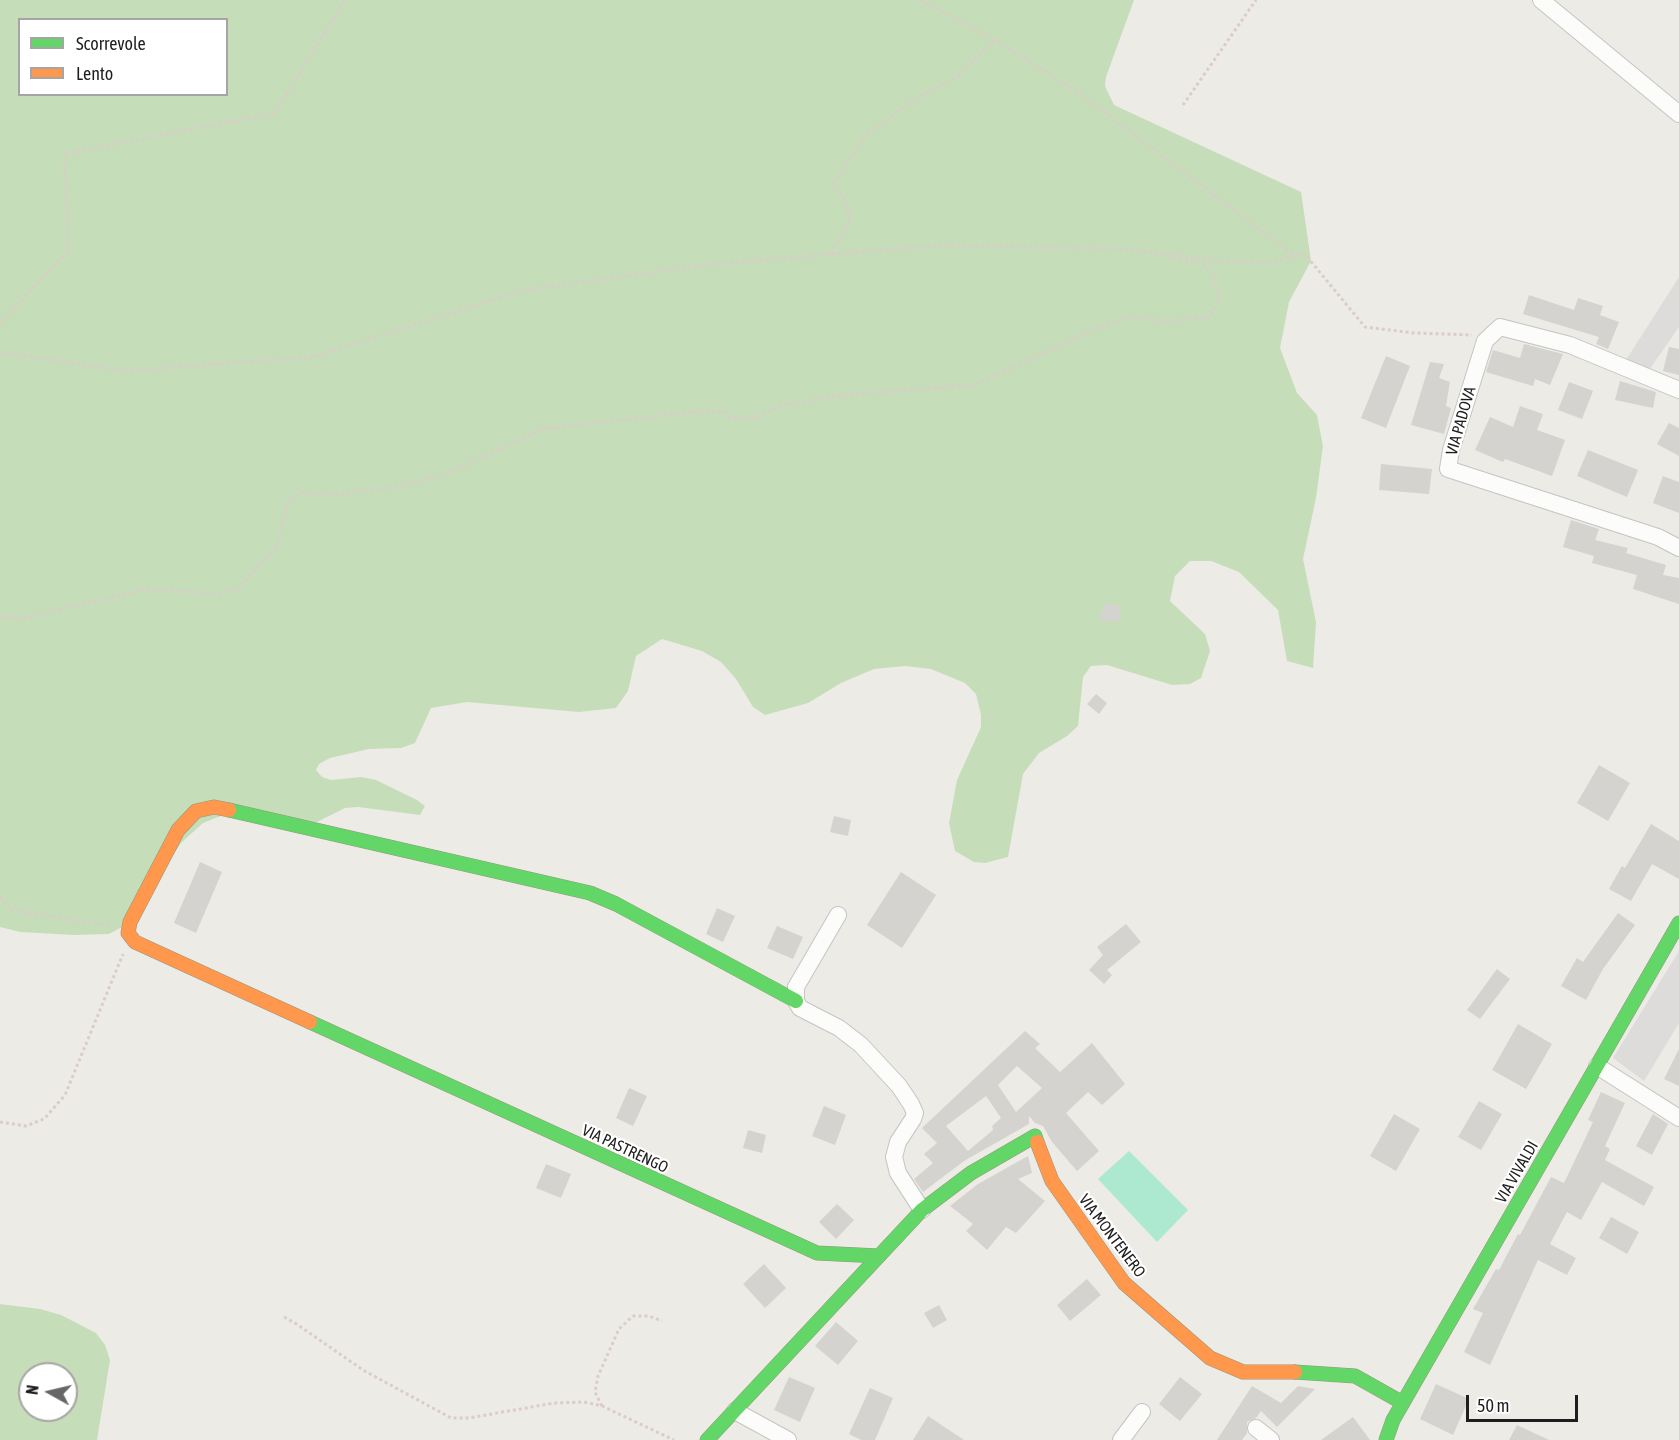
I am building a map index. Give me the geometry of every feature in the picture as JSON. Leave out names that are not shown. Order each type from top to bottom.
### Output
[{"type":"street","points":[[1541,0],[1679,114]]},
{"type":"street","points":[[1493,333],[1500,327],[1570,345],[1679,390]]},
{"type":"street","name":"VIA PADOVA","points":[[1493,333],[1485,341],[1451,450],[1448,469],[1658,537],[1679,548]]},
{"type":"street","points":[[133,940],[130,922],[178,830],[196,812],[214,807],[280,820],[590,893],[626,909],[796,1001]]},
{"type":"street","points":[[838,915],[796,987],[796,1001],[800,1008],[839,1028],[861,1045],[899,1086],[911,1104],[915,1113],[898,1142],[894,1157],[898,1173],[922,1210]]},
{"type":"street","name":"VIA VIVALDI","points":[[1386,1440],[1403,1403],[1679,923]]},
{"type":"street","name":"VIA PASTRENGO","points":[[133,940],[817,1253],[879,1256]]},
{"type":"street","points":[[1597,1066],[1679,1118]]},
{"type":"street","name":"VIA MONTENERO","points":[[879,1256],[922,1210],[971,1173],[1035,1136],[1052,1181],[1124,1283],[1210,1358],[1243,1372],[1302,1372],[1355,1376],[1403,1403]]},
{"type":"street","points":[[707,1440],[879,1256]]},
{"type":"street","points":[[735,1411],[788,1440]]},
{"type":"street","points":[[1121,1440],[1142,1412]]},
{"type":"street","points":[[1256,1428],[1271,1440]]},
{"type":"path","points":[[0,323],[69,250],[64,154],[275,113],[345,0]]},
{"type":"path","points":[[919,0],[995,40],[1075,90],[1295,256]]},
{"type":"path","points":[[1183,105],[1256,0]]},
{"type":"path","points":[[831,255],[850,219],[845,201],[834,184],[865,137],[906,105],[960,75],[995,40]]},
{"type":"path","points":[[0,352],[124,371],[312,357],[524,290],[712,264],[943,245],[1149,252],[1271,263],[1304,253],[1365,327],[1457,337],[1493,333]]},
{"type":"path","points":[[0,616],[20,619],[142,590],[220,592],[238,588],[276,548],[289,501],[301,492],[317,496],[389,488],[442,476],[542,429],[702,411],[724,412],[729,417],[758,417],[782,405],[843,395],[974,385],[1084,334],[1128,317],[1164,321],[1208,318],[1219,302],[1215,279],[1204,266],[1149,252]]},
{"type":"path","points":[[0,897],[11,910],[114,926],[133,940],[65,1095],[44,1119],[26,1126],[0,1122]]},
{"type":"path","points":[[602,1406],[596,1392],[598,1376],[619,1329],[633,1316],[649,1316],[662,1321]]},
{"type":"path","points":[[284,1317],[363,1370],[452,1418],[480,1417],[554,1403],[584,1402],[602,1406],[674,1440]]},
{"type":"green space","points":[[0,0],[1134,0],[1106,77],[1105,86],[1114,105],[1301,192],[1311,261],[1289,302],[1280,348],[1297,393],[1317,415],[1323,446],[1316,498],[1303,559],[1316,622],[1313,668],[1287,661],[1278,610],[1239,572],[1211,561],[1190,561],[1175,576],[1170,601],[1205,634],[1210,651],[1201,678],[1190,684],[1172,685],[1107,665],[1091,666],[1083,677],[1078,726],[1067,736],[1039,753],[1023,774],[1008,857],[985,863],[974,862],[955,851],[949,823],[957,780],[981,727],[976,694],[965,683],[931,669],[905,666],[874,669],[841,683],[808,703],[765,715],[753,707],[736,679],[721,662],[702,651],[662,639],[636,656],[628,691],[616,708],[579,712],[467,702],[431,708],[415,743],[401,748],[369,749],[330,758],[319,764],[316,770],[322,777],[331,780],[361,777],[376,780],[425,806],[420,815],[358,807],[345,808],[317,822],[223,815],[203,823],[182,842],[122,927],[109,934],[20,932],[0,927]]},
{"type":"green space","points":[[1129,1151],[1188,1210],[1157,1242],[1098,1179]]},
{"type":"green space","points":[[0,1304],[40,1309],[61,1315],[96,1333],[105,1345],[110,1360],[97,1440],[0,1440]]},
{"type":"shaded area","points":[[1679,277],[1679,327],[1649,370],[1626,360]]},
{"type":"shaded area","points":[[1679,951],[1679,1023],[1644,1081],[1613,1058]]},
{"type":"building","points":[[1529,295],[1574,310],[1578,298],[1603,306],[1600,315],[1619,322],[1608,349],[1596,344],[1599,337],[1523,314]]},
{"type":"building","points":[[1524,344],[1563,354],[1550,385],[1535,379],[1533,386],[1486,372],[1493,350],[1520,358]]},
{"type":"building","points":[[1669,347],[1679,349],[1679,375],[1663,371]]},
{"type":"building","points":[[1386,356],[1410,366],[1386,428],[1361,418]]},
{"type":"building","points":[[1430,362],[1444,364],[1439,378],[1450,382],[1446,406],[1451,408],[1444,434],[1411,425]]},
{"type":"building","points":[[1620,381],[1656,392],[1653,408],[1615,400]]},
{"type":"building","points":[[1569,382],[1593,391],[1582,419],[1558,410]]},
{"type":"building","points":[[1520,406],[1543,414],[1537,430],[1565,440],[1552,476],[1505,459],[1503,462],[1475,450],[1490,417],[1513,427]]},
{"type":"building","points":[[1669,423],[1679,428],[1679,456],[1657,444]]},
{"type":"building","points":[[1588,450],[1638,470],[1627,497],[1577,476]]},
{"type":"building","points":[[1381,464],[1432,469],[1429,494],[1379,490]]},
{"type":"building","points":[[1663,476],[1679,482],[1679,513],[1653,503]]},
{"type":"building","points":[[1571,520],[1599,529],[1595,540],[1628,548],[1626,553],[1666,565],[1663,575],[1679,578],[1679,604],[1633,589],[1637,575],[1592,563],[1594,556],[1563,547]]},
{"type":"building","points":[[1103,603],[1121,606],[1119,622],[1100,620]]},
{"type":"building","points":[[1096,694],[1107,703],[1099,714],[1087,704]]},
{"type":"building","points":[[1599,765],[1630,783],[1608,821],[1577,803]]},
{"type":"building","points":[[834,816],[851,820],[848,836],[830,832]]},
{"type":"building","points":[[1651,824],[1679,841],[1679,879],[1652,864],[1631,901],[1609,889],[1622,866],[1625,868]]},
{"type":"building","points":[[200,862],[222,872],[196,933],[174,923]]},
{"type":"building","points":[[901,872],[936,895],[902,948],[867,925]]},
{"type":"building","points":[[717,908],[735,916],[723,942],[706,934]]},
{"type":"building","points":[[1618,913],[1635,925],[1603,969],[1586,1000],[1561,986],[1577,958],[1583,962]]},
{"type":"building","points":[[1126,924],[1141,942],[1107,970],[1112,975],[1104,984],[1089,970],[1103,955],[1097,947]]},
{"type":"building","points":[[777,926],[803,937],[793,959],[767,948]]},
{"type":"building","points":[[1497,969],[1510,979],[1480,1019],[1467,1010]]},
{"type":"building","points":[[1518,1024],[1552,1044],[1526,1089],[1492,1070]]},
{"type":"building","points":[[1025,1031],[1040,1044],[1035,1048],[1060,1072],[1092,1043],[1125,1084],[1102,1105],[1088,1092],[1066,1113],[1099,1151],[1077,1171],[1052,1142],[1043,1126],[1035,1123],[1029,1116],[1029,1124],[964,1161],[923,1192],[914,1179],[933,1163],[924,1154],[937,1143],[922,1128]],"holes":[[[1017,1066],[1042,1088],[1016,1112],[998,1085]],[[986,1096],[1001,1118],[992,1126],[993,1130],[968,1151],[946,1126]]]},
{"type":"building","points":[[1679,1049],[1679,1086],[1664,1079]]},
{"type":"building","points":[[629,1088],[647,1096],[633,1126],[616,1118]]},
{"type":"building","points":[[1601,1092],[1625,1103],[1605,1146],[1610,1149],[1605,1160],[1654,1187],[1644,1206],[1602,1182],[1581,1220],[1567,1212],[1550,1244],[1576,1258],[1567,1275],[1538,1260],[1490,1365],[1464,1352],[1483,1313],[1473,1309],[1496,1269],[1499,1270],[1518,1234],[1520,1235],[1551,1177],[1564,1183],[1593,1122],[1588,1120]]},
{"type":"building","points":[[1479,1101],[1502,1114],[1481,1150],[1458,1137]]},
{"type":"building","points":[[824,1106],[846,1115],[835,1145],[812,1136]]},
{"type":"building","points":[[1394,1114],[1420,1129],[1396,1171],[1370,1156]]},
{"type":"building","points":[[1653,1114],[1668,1124],[1652,1155],[1636,1146]]},
{"type":"building","points":[[748,1130],[766,1135],[762,1153],[743,1148]]},
{"type":"building","points":[[1028,1156],[1032,1173],[1018,1179],[1045,1201],[1016,1233],[1006,1227],[987,1250],[966,1231],[973,1224],[950,1206],[978,1184]]},
{"type":"building","points":[[546,1164],[571,1174],[561,1198],[536,1188]]},
{"type":"building","points":[[837,1204],[854,1220],[836,1239],[819,1222]]},
{"type":"building","points":[[1611,1217],[1639,1232],[1627,1254],[1599,1238]]},
{"type":"building","points":[[764,1264],[786,1288],[765,1308],[743,1284]]},
{"type":"building","points":[[1087,1279],[1101,1295],[1070,1321],[1057,1305]]},
{"type":"building","points":[[939,1305],[947,1320],[933,1328],[924,1313]]},
{"type":"building","points":[[836,1322],[858,1341],[838,1365],[815,1346]]},
{"type":"building","points":[[789,1377],[815,1388],[800,1422],[774,1410]]},
{"type":"building","points":[[1180,1377],[1202,1394],[1180,1421],[1159,1404]]},
{"type":"building","points":[[1436,1384],[1469,1399],[1453,1435],[1420,1419]]},
{"type":"building","points":[[1252,1386],[1281,1403],[1298,1386],[1315,1389],[1277,1427],[1261,1411],[1256,1418],[1247,1422],[1247,1433],[1242,1440],[1217,1440]]},
{"type":"building","points":[[870,1388],[893,1398],[875,1440],[861,1440],[849,1434]]},
{"type":"building","points":[[928,1416],[964,1440],[913,1440]]},
{"type":"building","points":[[1353,1417],[1370,1440],[1321,1440]]},
{"type":"building","points":[[1517,1425],[1549,1440],[1509,1440]]},
{"type":"traffic: fast","points":[[229,810],[590,893],[616,904],[796,1001]]},
{"type":"traffic: fast","points":[[1386,1440],[1393,1420],[1679,923]]},
{"type":"traffic: fast","points":[[310,1022],[817,1253],[879,1256]]},
{"type":"traffic: fast","points":[[707,1440],[922,1210],[971,1173],[1035,1136],[1037,1142]]},
{"type":"traffic: fast","points":[[1295,1372],[1355,1376],[1403,1403]]},
{"type":"traffic: slow","points":[[229,810],[214,807],[196,811],[178,830],[130,922],[128,933],[135,942],[310,1022]]},
{"type":"traffic: slow","points":[[1037,1142],[1052,1181],[1124,1283],[1210,1358],[1243,1372],[1295,1372]]}]
